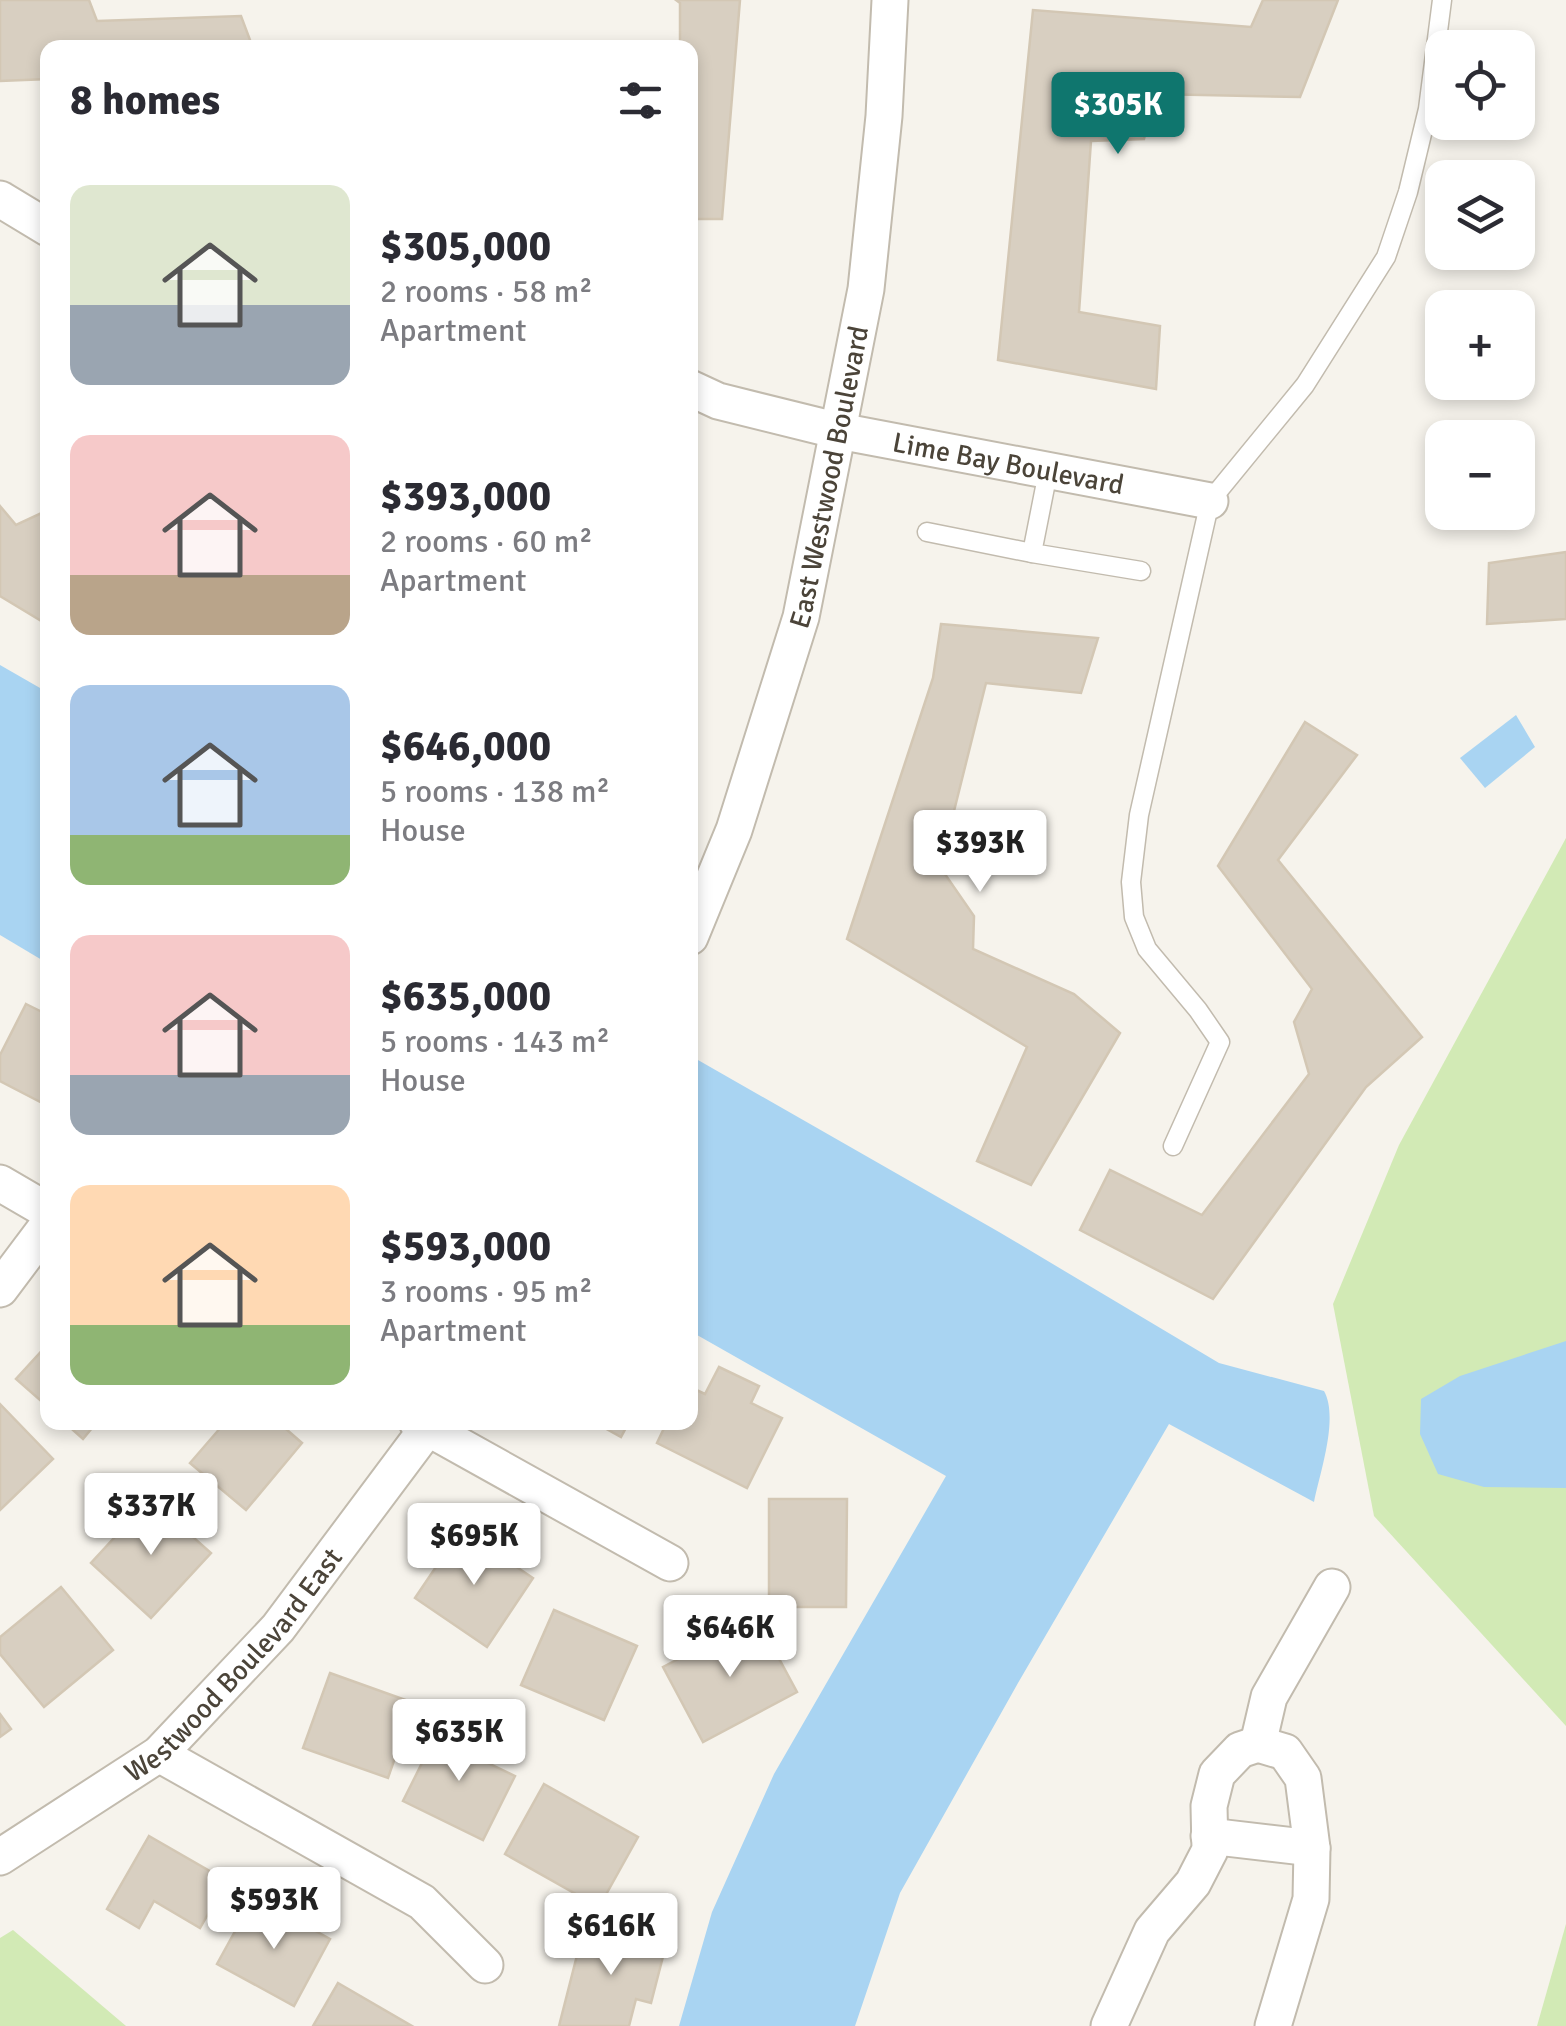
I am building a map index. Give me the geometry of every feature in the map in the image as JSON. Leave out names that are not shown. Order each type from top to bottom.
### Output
[{"type":"street","name":"East Westwood Boulevard","points":[[698,918],[734,830],[802,617],[866,289],[884,116],[890,0]]},
{"type":"street","points":[[0,199],[40,223]]},
{"type":"street","name":"Lime Bay Boulevard","points":[[698,392],[718,401],[840,431],[1210,501]]},
{"type":"street","points":[[0,1183],[40,1206]]},
{"type":"street","points":[[0,1289],[40,1236]]},
{"type":"street","name":"Westwood Boulevard East","points":[[0,1858],[159,1754],[278,1628],[422,1430]]},
{"type":"street","points":[[435,1430],[670,1563]]},
{"type":"street","points":[[1258,1744],[1269,1696],[1332,1587]]},
{"type":"street","points":[[1109,2026],[1152,1930],[1192,1883],[1210,1850],[1209,1806],[1217,1774],[1240,1750],[1258,1744],[1285,1752],[1303,1778],[1312,1848],[1311,1898],[1273,2026]]},
{"type":"street","points":[[159,1754],[422,1902],[485,1966]]},
{"type":"street","points":[[1209,1836],[1312,1848]]},
{"type":"lane","points":[[1172,1146],[1220,1042],[1147,949],[1134,916],[1131,882],[1139,814],[1210,501],[1305,385],[1386,257],[1408,192],[1428,109],[1442,0]]},
{"type":"lane","points":[[1032,553],[1048,472]]},
{"type":"lane","points":[[927,532],[1140,572]]},
{"type":"green space","points":[[1566,838],[1566,1726],[1374,1516],[1333,1304],[1399,1145]]},
{"type":"green space","points":[[1566,1924],[1566,2026],[1537,2026]]},
{"type":"green space","points":[[13,1930],[126,2026],[0,2026],[0,1938]]},
{"type":"water","points":[[0,665],[40,688],[40,959],[0,935]]},
{"type":"water","points":[[1516,715],[1535,747],[1485,788],[1460,758]]},
{"type":"water","points":[[698,1060],[1219,1363],[1324,1391],[1330,1416],[1314,1502],[1169,1424],[900,1893],[855,2026],[679,2026],[712,1912],[774,1774],[946,1476],[698,1336]]},
{"type":"water","points":[[1566,1341],[1566,1488],[1484,1487],[1438,1474],[1420,1434],[1421,1399],[1460,1376]]},
{"type":"building","points":[[0,0],[89,0],[97,21],[241,16],[250,40],[40,40],[40,79],[0,81]]},
{"type":"building","points":[[676,0],[740,0],[722,219],[698,219],[698,40],[680,40],[680,3]]},
{"type":"building","points":[[1263,0],[1338,0],[1300,97],[1155,94],[1144,139],[1091,141],[1079,312],[1160,326],[1156,389],[998,360],[1033,10],[1251,27]]},
{"type":"building","points":[[0,506],[16,525],[40,514],[40,620],[0,596]]},
{"type":"building","points":[[1566,552],[1566,619],[1487,624],[1489,563]]},
{"type":"building","points":[[941,624],[1098,638],[1081,693],[986,683],[940,867],[974,916],[973,949],[1074,994],[1120,1033],[1031,1185],[977,1161],[1027,1047],[847,939],[933,678]]},
{"type":"building","points":[[1305,722],[1357,755],[1278,860],[1422,1037],[1366,1087],[1213,1299],[1080,1230],[1110,1170],[1202,1215],[1309,1074],[1294,1022],[1312,989],[1218,866]]},
{"type":"building","points":[[26,1004],[40,1011],[40,1102],[0,1081],[0,1055]]},
{"type":"building","points":[[40,1353],[40,1400],[16,1379]]},
{"type":"building","points":[[719,1367],[759,1386],[751,1403],[782,1418],[747,1488],[657,1443],[663,1430],[698,1430],[698,1391],[705,1394]]},
{"type":"building","points":[[0,1404],[53,1459],[0,1510]]},
{"type":"building","points":[[73,1430],[90,1430],[83,1439]]},
{"type":"building","points":[[219,1430],[287,1430],[302,1443],[246,1510],[190,1463]]},
{"type":"building","points":[[150,1499],[211,1553],[151,1618],[91,1563]]},
{"type":"building","points":[[769,1499],[847,1499],[846,1607],[769,1607]]},
{"type":"building","points":[[461,1530],[533,1578],[487,1647],[415,1598]]},
{"type":"building","points":[[61,1587],[113,1650],[44,1707],[0,1654],[0,1637]]},
{"type":"building","points":[[554,1610],[637,1646],[604,1720],[521,1685]]},
{"type":"building","points":[[757,1618],[797,1692],[703,1742],[663,1667]]},
{"type":"building","points":[[330,1673],[414,1703],[388,1778],[303,1748]]},
{"type":"building","points":[[0,1714],[11,1729],[0,1737]]},
{"type":"building","points":[[442,1723],[480,1742],[473,1756],[515,1776],[483,1840],[403,1801]]},
{"type":"building","points":[[544,1784],[638,1837],[599,1907],[505,1854]]},
{"type":"building","points":[[149,1836],[227,1881],[200,1928],[154,1901],[139,1928],[107,1909]]},
{"type":"building","points":[[254,1897],[330,1939],[294,2006],[217,1964]]},
{"type":"building","points":[[585,1924],[666,1945],[651,2003],[636,1999],[629,2026],[559,2026]]},
{"type":"building","points":[[338,1983],[412,2026],[313,2026]]}]
